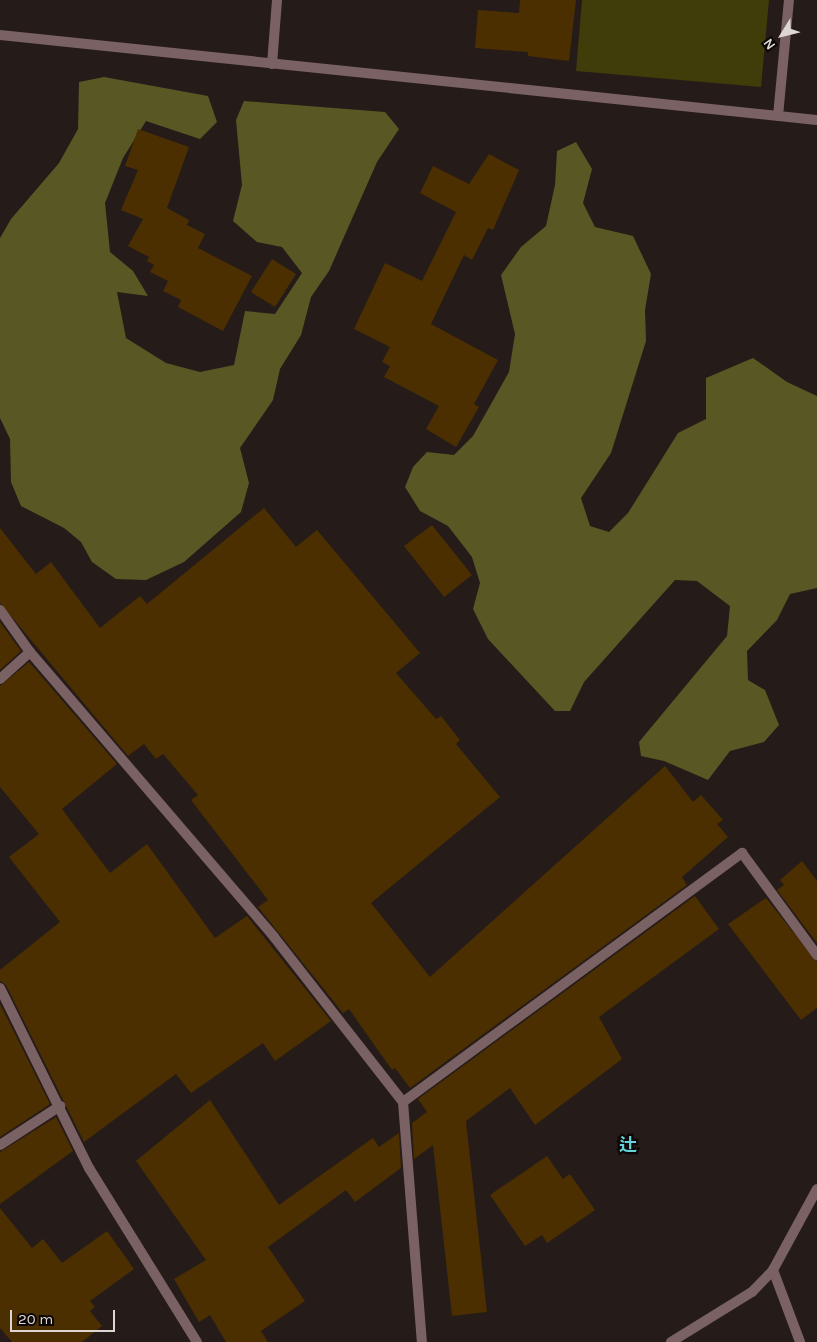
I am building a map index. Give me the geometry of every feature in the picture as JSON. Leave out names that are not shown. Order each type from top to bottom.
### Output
[{"type":"street","points":[[272,64],[277,0]]},
{"type":"street","points":[[778,116],[789,0]]},
{"type":"street","points":[[0,35],[817,120]]},
{"type":"street","points":[[0,610],[30,652],[274,937],[403,1102],[422,1342]]},
{"type":"street","points":[[0,679],[30,652]]},
{"type":"street","points":[[403,1102],[742,853],[817,955]]},
{"type":"street","points":[[0,988],[89,1168],[197,1342]]},
{"type":"street","points":[[0,1145],[60,1106]]},
{"type":"street","points":[[671,1342],[727,1311],[774,1270],[817,1189]]},
{"type":"street","points":[[774,1270],[800,1342]]},
{"type":"shaded area","points":[[582,0],[769,0],[761,87],[576,71]]},
{"type":"shaded area","points":[[104,77],[208,96],[217,122],[200,139],[146,121],[123,158],[105,203],[110,252],[133,271],[148,296],[117,292],[126,338],[166,363],[200,372],[234,365],[245,311],[275,314],[302,273],[282,247],[257,242],[233,221],[242,185],[236,120],[244,101],[385,112],[399,129],[377,162],[329,271],[311,297],[301,335],[280,369],[273,400],[240,448],[249,483],[241,512],[184,562],[146,580],[116,579],[92,562],[81,542],[64,528],[21,506],[11,482],[10,439],[0,418],[0,238],[11,219],[59,163],[78,129],[79,82]]},
{"type":"shaded area","points":[[576,142],[592,169],[583,203],[595,227],[633,236],[651,274],[645,310],[646,341],[611,453],[581,498],[590,526],[609,532],[628,513],[678,433],[706,419],[706,378],[753,358],[787,382],[817,396],[817,588],[790,594],[777,620],[747,651],[748,680],[765,690],[779,725],[764,742],[730,751],[708,780],[664,761],[641,756],[639,742],[727,636],[730,606],[697,581],[675,580],[584,682],[570,711],[555,711],[488,639],[473,609],[480,583],[472,557],[448,526],[420,511],[405,487],[413,467],[427,452],[454,455],[473,436],[509,372],[515,334],[501,275],[521,247],[546,226],[555,185],[557,151]]},
{"type":"building","points":[[520,0],[576,0],[569,61],[528,56],[528,52],[475,48],[478,10],[519,13]]},
{"type":"building","points":[[138,129],[189,147],[167,208],[189,220],[187,225],[205,234],[198,248],[252,276],[223,331],[178,307],[181,300],[163,291],[168,281],[150,272],[154,265],[147,261],[149,257],[128,246],[143,219],[121,210],[138,170],[125,166]]},
{"type":"building","points":[[489,154],[519,170],[493,230],[488,228],[472,260],[464,255],[431,324],[498,360],[474,404],[479,407],[456,447],[426,429],[439,406],[384,377],[390,366],[382,362],[390,347],[354,329],[385,263],[422,281],[456,212],[420,193],[433,166],[469,184]]},
{"type":"building","points":[[272,259],[296,274],[275,307],[251,292]]},
{"type":"building","points":[[264,508],[296,547],[317,530],[420,653],[396,673],[436,719],[441,716],[460,740],[456,744],[500,797],[371,903],[430,977],[665,766],[693,802],[701,795],[723,820],[717,824],[728,837],[682,877],[687,885],[410,1088],[395,1068],[392,1070],[349,1009],[343,1013],[258,907],[268,900],[191,800],[198,795],[163,754],[156,759],[144,744],[128,756],[0,603],[0,528],[36,574],[51,562],[100,628],[140,596],[147,604]]},
{"type":"building","points":[[432,525],[472,575],[444,597],[404,546]]},
{"type":"building","points":[[0,622],[21,651],[0,670]]},
{"type":"building","points":[[29,662],[117,764],[62,809],[110,873],[147,844],[215,938],[247,916],[331,1021],[275,1061],[263,1043],[191,1093],[176,1074],[84,1142],[6,985],[0,981],[0,970],[60,922],[9,857],[39,834],[0,787],[0,686]]},
{"type":"building","points":[[802,861],[817,881],[817,943],[777,890],[784,885],[780,880]]},
{"type":"building","points":[[695,896],[719,929],[599,1017],[622,1059],[535,1125],[510,1088],[466,1121],[487,1312],[452,1316],[433,1145],[414,1159],[412,1123],[427,1112],[418,1099]]},
{"type":"building","points":[[766,898],[817,962],[817,1008],[801,1020],[728,924]]},
{"type":"building","points":[[0,1004],[50,1104],[0,1137]]},
{"type":"building","points":[[210,1100],[279,1205],[373,1138],[379,1147],[399,1133],[401,1168],[355,1202],[346,1190],[268,1247],[305,1301],[261,1331],[268,1342],[226,1342],[210,1315],[199,1322],[174,1279],[206,1260],[136,1161]]},
{"type":"building","points":[[56,1117],[73,1151],[0,1204],[0,1152]]},
{"type":"building","points":[[547,1156],[563,1179],[570,1174],[595,1210],[547,1243],[542,1235],[525,1246],[490,1195]]},
{"type":"building","points":[[0,1208],[32,1248],[43,1239],[62,1263],[107,1231],[134,1269],[90,1301],[95,1307],[90,1311],[102,1326],[82,1342],[12,1342],[0,1328]]},
{"type":"district","name":"辻","points":[[628,1145]]}]
